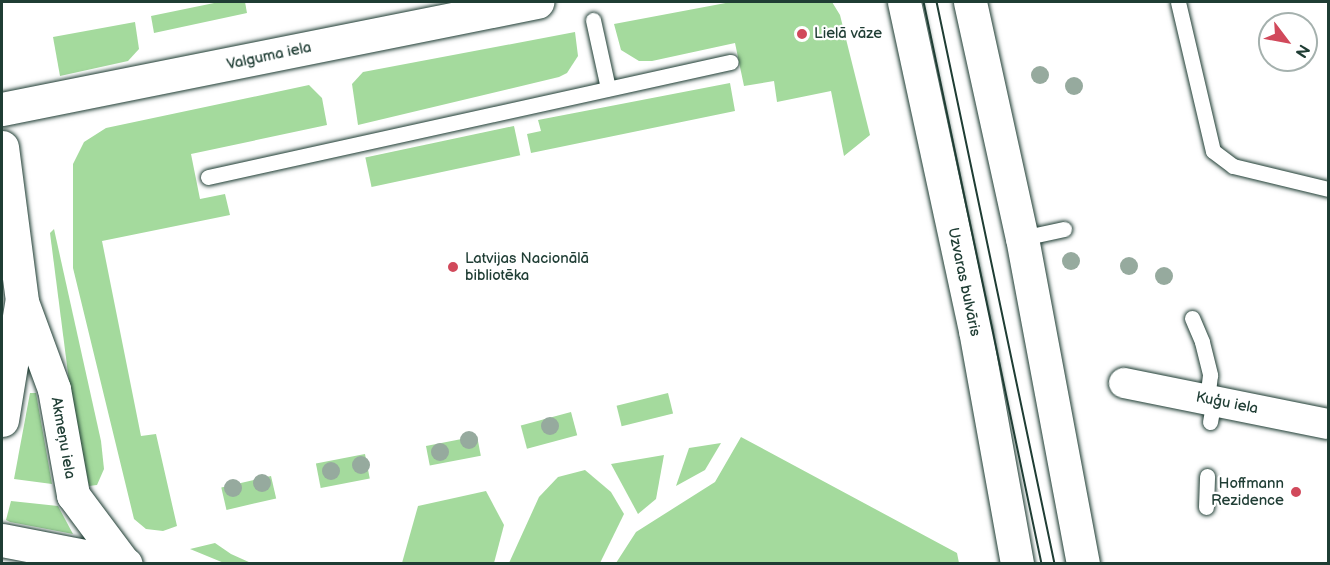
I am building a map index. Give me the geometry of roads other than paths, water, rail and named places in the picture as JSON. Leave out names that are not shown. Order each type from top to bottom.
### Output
[{"type":"main road","name":"Valguma iela","points":[[2,110],[449,10],[534,2]]},
{"type":"main road","name":"Uzvaras bulvāris","points":[[904,2],[975,330],[1017,564]]},
{"type":"main road","points":[[970,2],[1022,238],[1083,564]]},
{"type":"main road","name":"Akmeņu iela","points":[[2,147],[22,302],[54,389],[73,495],[125,563]]},
{"type":"main road","name":"Akmeņu iela","points":[[2,420],[22,302]]},
{"type":"main road","points":[[2,540],[125,563]]},
{"type":"street","name":"Kuģu iela","points":[[1124,383],[1210,407],[1329,423]]},
{"type":"lane","points":[[1178,2],[1213,150],[1233,166],[1329,189]]},
{"type":"lane","points":[[593,20],[608,88]]},
{"type":"lane","points":[[208,177],[730,62]]},
{"type":"lane","points":[[1022,238],[1064,230]]},
{"type":"lane","points":[[1192,318],[1202,342],[1210,375],[1210,407]]},
{"type":"lane","points":[[1206,507],[1207,476]]},
{"type":"tram line","points":[[924,2],[1042,564]]},
{"type":"tram line","points":[[937,2],[1055,564]]},
{"type":"place","name":"Lielā vāze","points":[[802,34]]},
{"type":"place","name":"Latvijas Nacionālā bibliotēka","points":[[453,267]]},
{"type":"place","name":"Hoffmann Rezidence","points":[[1296,492]]}]
